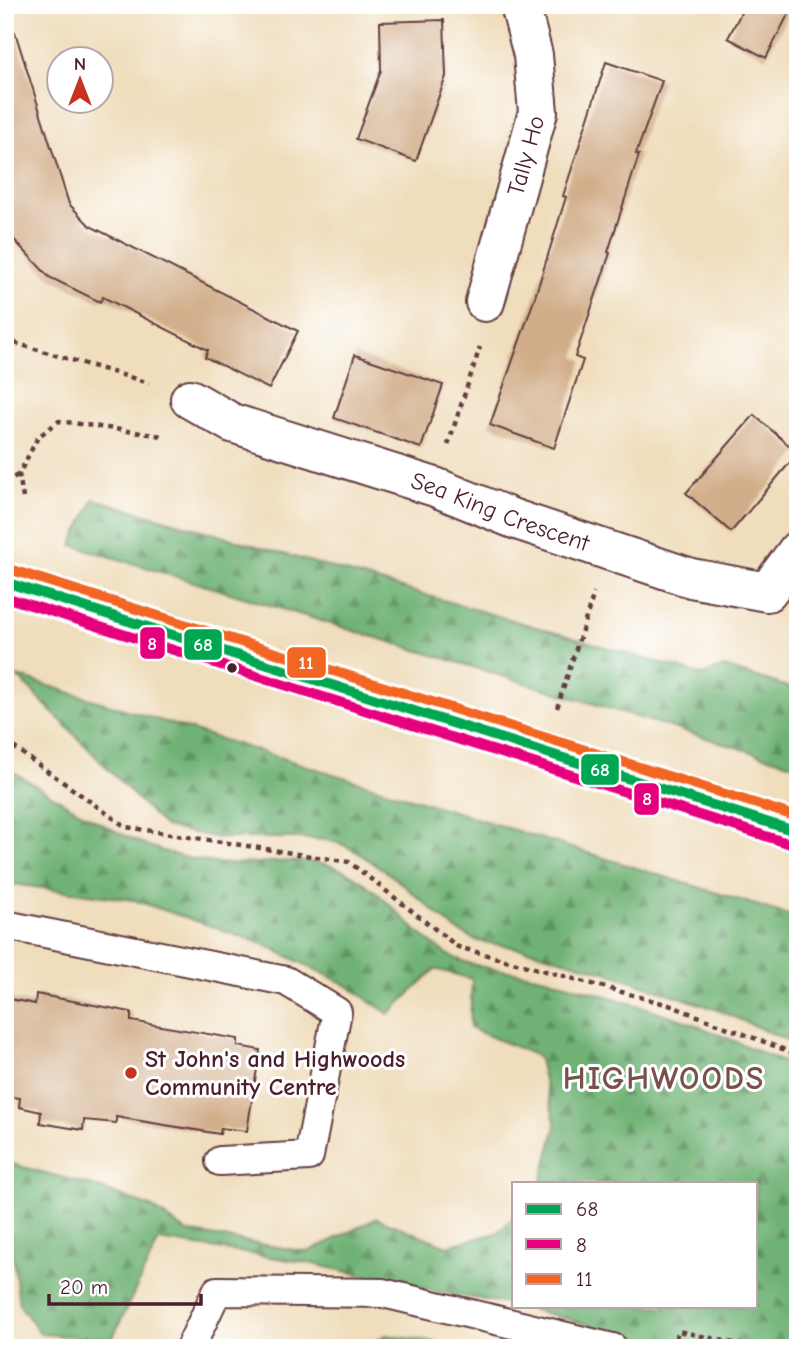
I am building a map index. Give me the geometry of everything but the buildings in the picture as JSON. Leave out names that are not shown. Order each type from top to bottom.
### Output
[{"type":"street","name":"Tally Ho","points":[[485,302],[538,112],[533,55],[520,5]]},
{"type":"street","name":"Sea King Crescent","points":[[190,399],[232,423],[435,487],[514,519],[691,578],[767,592],[798,550]]},
{"type":"street","points":[[5,582],[798,832]]},
{"type":"lane","points":[[5,925],[286,981],[337,1012],[309,1156],[220,1161]]},
{"type":"lane","points":[[190,1348],[217,1291],[383,1293],[613,1348]]},
{"type":"path","points":[[435,487],[488,322],[485,302]]},
{"type":"path","points":[[5,340],[127,375],[190,399]]},
{"type":"path","points":[[5,483],[19,474],[38,438],[59,421],[163,436],[232,423]]},
{"type":"path","points":[[19,474],[23,498]]},
{"type":"path","points":[[544,752],[607,549]]},
{"type":"path","points":[[5,741],[127,827],[349,862],[458,947],[670,1005],[798,1055]]},
{"type":"path","points":[[673,1348],[678,1331],[758,1348]]},
{"type":"green space","points":[[94,499],[702,675],[724,667],[798,690],[798,766],[72,545]]},
{"type":"green space","points":[[17,676],[798,918],[798,1045],[718,1010],[608,973],[534,951],[478,941],[456,930],[395,878],[342,844],[299,838],[219,838],[165,827]]},
{"type":"green space","points":[[5,767],[80,812],[159,850],[216,863],[305,861],[332,866],[366,885],[424,937],[455,958],[479,966],[541,977],[652,1010],[699,1026],[798,1068],[798,1348],[697,1348],[630,1336],[526,1308],[758,1308],[758,1182],[541,1182],[556,1126],[538,1056],[470,1028],[472,979],[435,969],[389,1014],[343,983],[263,944],[134,900],[5,883]]},
{"type":"green space","points":[[5,1162],[93,1186],[151,1207],[187,1232],[308,1252],[377,1218],[447,1246],[497,1233],[512,1219],[512,1305],[428,1290],[309,1263],[159,1240],[112,1339],[41,1334],[19,1304],[11,1240],[5,1227]]},
{"type":"green space","points":[[386,1335],[476,1348],[361,1348]]},
{"type":"transit line","name":"11","points":[[9,569],[798,817]]},
{"type":"transit line","name":"68","points":[[5,582],[798,832]]},
{"type":"transit line","name":"8","points":[[5,597],[794,845]]},
{"type":"place","name":"St John's and Highwoods Community Centre","points":[[131,1073]]},
{"type":"district","name":"HIGHWOODS","points":[[664,1078]]}]
